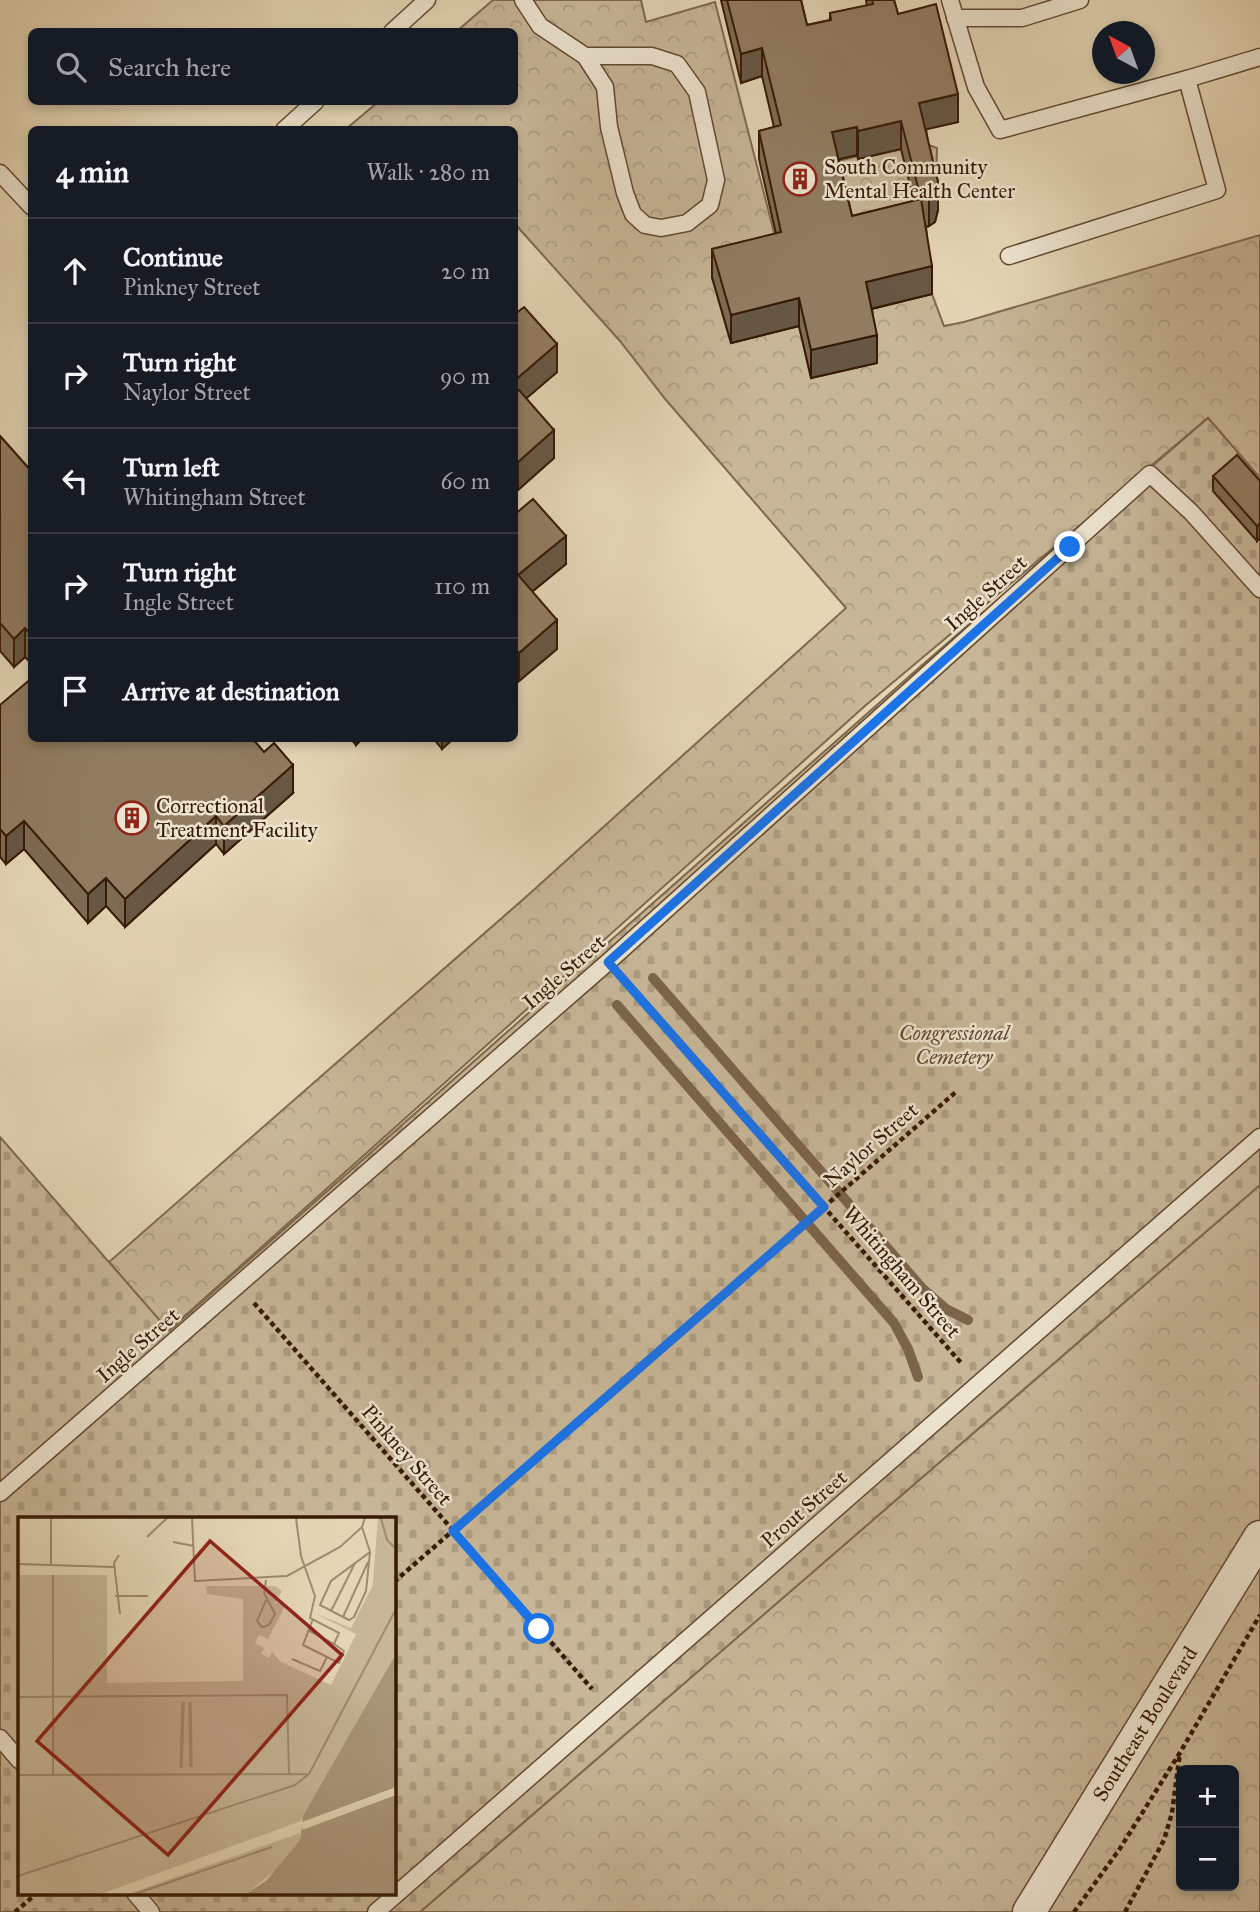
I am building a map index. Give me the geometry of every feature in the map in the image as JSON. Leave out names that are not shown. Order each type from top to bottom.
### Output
[{"type":"street","name":"Southeast Boulevard","points":[[1029,1912],[1260,1537]]},
{"type":"lane","points":[[396,28],[427,0]]},
{"type":"lane","points":[[523,0],[540,26],[585,56],[605,87],[609,127],[625,193],[633,214],[645,225],[661,228],[687,223],[710,205],[716,180],[697,92],[677,64],[652,56],[585,56]]},
{"type":"lane","points":[[950,0],[976,88],[1000,130],[1260,57]]},
{"type":"lane","points":[[955,18],[1022,18],[1080,0]]},
{"type":"lane","points":[[1009,256],[1217,190],[1187,79]]},
{"type":"lane","points":[[288,126],[312,105]]},
{"type":"lane","points":[[0,173],[28,203]]},
{"type":"lane","name":"Ingle Street","points":[[0,1493],[608,962],[1150,474],[1191,512],[1260,589]]},
{"type":"lane","name":"Prout Street","points":[[396,1894],[1260,1137]]},
{"type":"lane","points":[[0,1738],[18,1759]]},
{"type":"lane","points":[[137,1895],[151,1912]]},
{"type":"lane","name":"Prout Street","points":[[376,1912],[395,1895]]},
{"type":"path","name":"Whitingham Street","points":[[608,962],[979,1383]]},
{"type":"path","name":"Naylor Street","points":[[396,1580],[957,1091]]},
{"type":"path","name":"Pinkney Street","points":[[238,1285],[608,1708]]},
{"type":"path","points":[[1074,1912],[1119,1850],[1181,1751],[1260,1615]]},
{"type":"path","points":[[1125,1912],[1164,1840],[1172,1813],[1181,1751]]},
{"type":"path","points":[[15,1912],[35,1895]]},
{"type":"green space","points":[[493,0],[641,0],[646,22],[715,2],[781,260],[712,278],[731,343],[799,326],[811,378],[866,310],[932,294],[944,326],[1260,235],[1260,478],[1208,418],[866,705],[168,1331],[109,1262],[527,896],[846,608],[666,400],[620,341],[518,227],[518,126],[350,126],[374,105],[518,105],[518,28],[460,28]]},
{"type":"green space","points":[[918,141],[937,148],[935,222],[848,246],[831,163]]},
{"type":"green space","name":"Congressional Cemetery","points":[[1208,418],[1260,478],[1260,1185],[420,1912],[0,1912],[0,1137],[169,1331],[921,666]]},
{"type":"green space","points":[[1260,1185],[1260,1912],[420,1912]]},
{"type":"building","name":"South Community Mental Health Center","points":[[727,0],[801,0],[807,25],[831,20],[830,13],[873,4],[872,0],[894,0],[898,14],[936,4],[958,94],[919,103],[938,182],[935,194],[921,199],[932,266],[866,282],[877,335],[811,350],[799,298],[731,315],[712,249],[781,232],[759,131],[781,125],[762,48],[741,54]],"holes":[[[901,121],[921,199],[852,216],[832,132],[857,127],[858,131]]]},
{"type":"building","points":[[524,307],[557,344],[518,378],[518,312]]},
{"type":"building","points":[[518,390],[519,390],[554,430],[518,462]]},
{"type":"building","points":[[0,436],[28,468],[28,631],[25,628],[14,639],[0,623]]},
{"type":"building","points":[[1237,455],[1260,481],[1260,523],[1257,526],[1213,476]]},
{"type":"building","points":[[533,499],[566,536],[518,575],[518,512]]},
{"type":"building","points":[[518,575],[557,620],[518,652]]},
{"type":"building","name":"Correctional Treatment Facility","points":[[28,681],[28,742],[255,742],[264,752],[274,743],[293,765],[224,826],[216,816],[125,899],[106,878],[88,894],[24,821],[6,836],[0,829],[0,705]]},
{"type":"waterway","points":[[653,978],[922,1288],[946,1309],[968,1320]]},
{"type":"waterway","points":[[617,1005],[894,1323],[908,1349],[918,1377]]},
{"type":"place","name":"South Community Mental Health Center","points":[[800,179]]},
{"type":"place","name":"Correctional Treatment Facility","points":[[132,818]]},
{"type":"route","points":[[539,1629],[453,1531],[824,1207],[608,962],[1070,547]]}]
